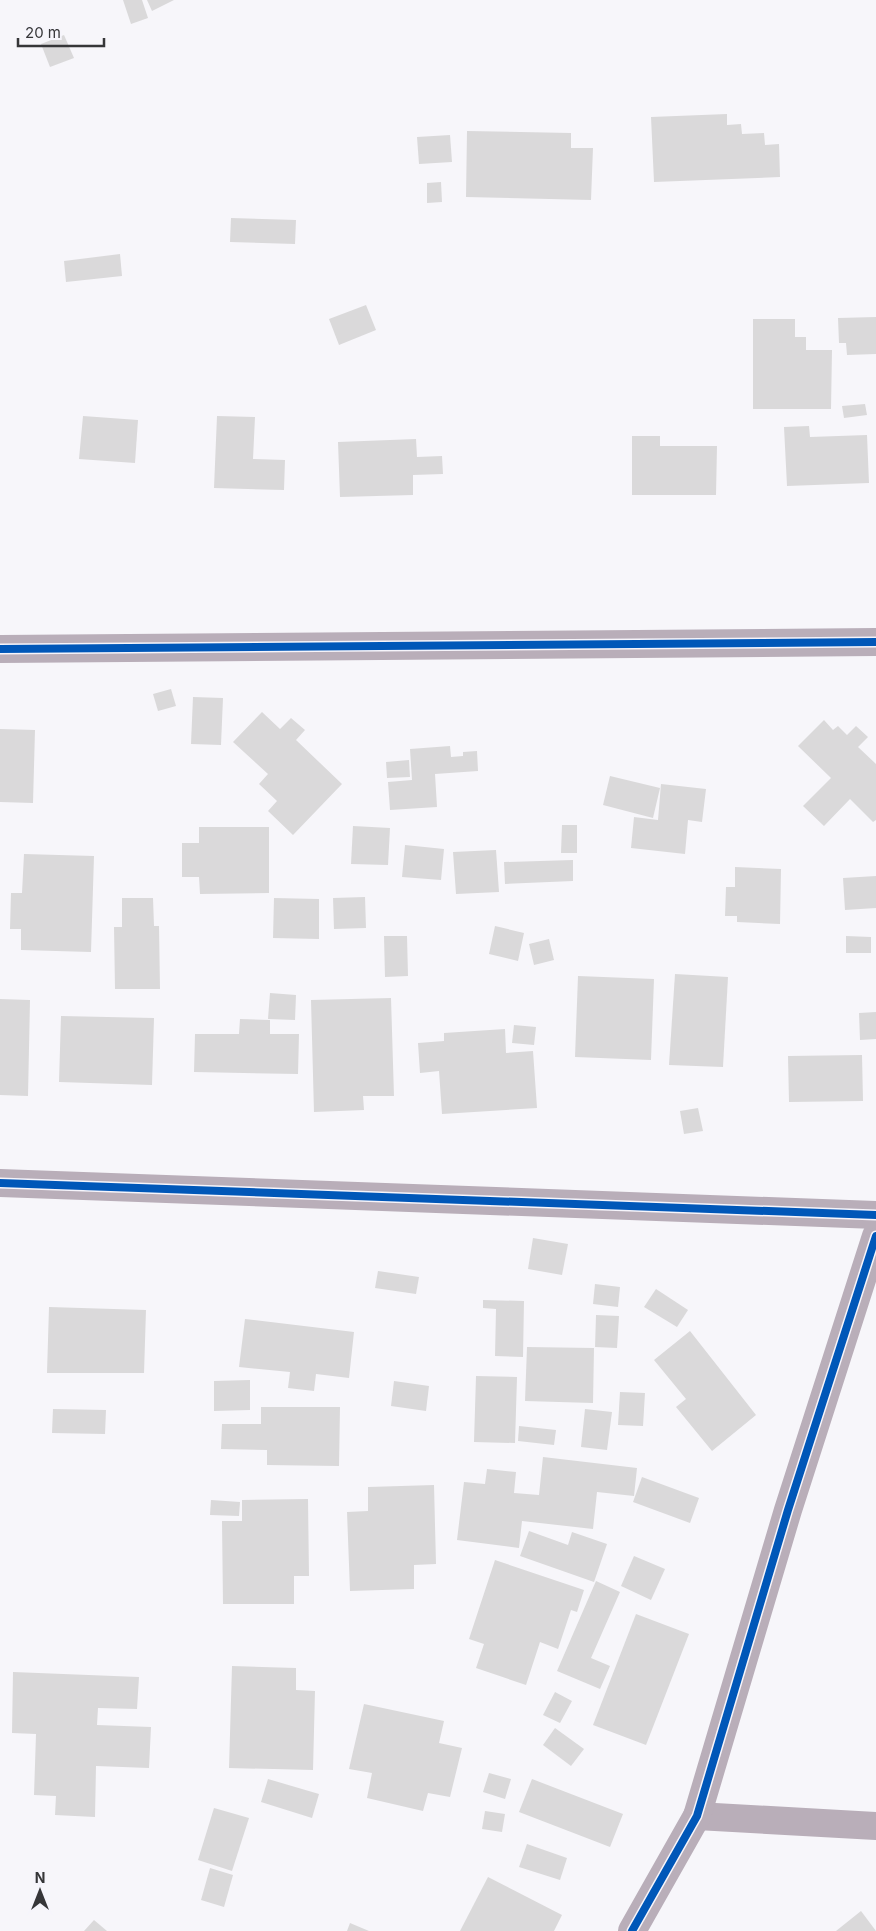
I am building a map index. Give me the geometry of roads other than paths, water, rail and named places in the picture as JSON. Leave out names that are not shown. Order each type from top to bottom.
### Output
[{"type":"street","points":[[0,649],[876,642]]},
{"type":"street","points":[[0,1182],[876,1215]]},
{"type":"street","points":[[632,1931],[697,1816],[788,1510],[876,1236]]},
{"type":"street","points":[[697,1816],[876,1826]]}]
